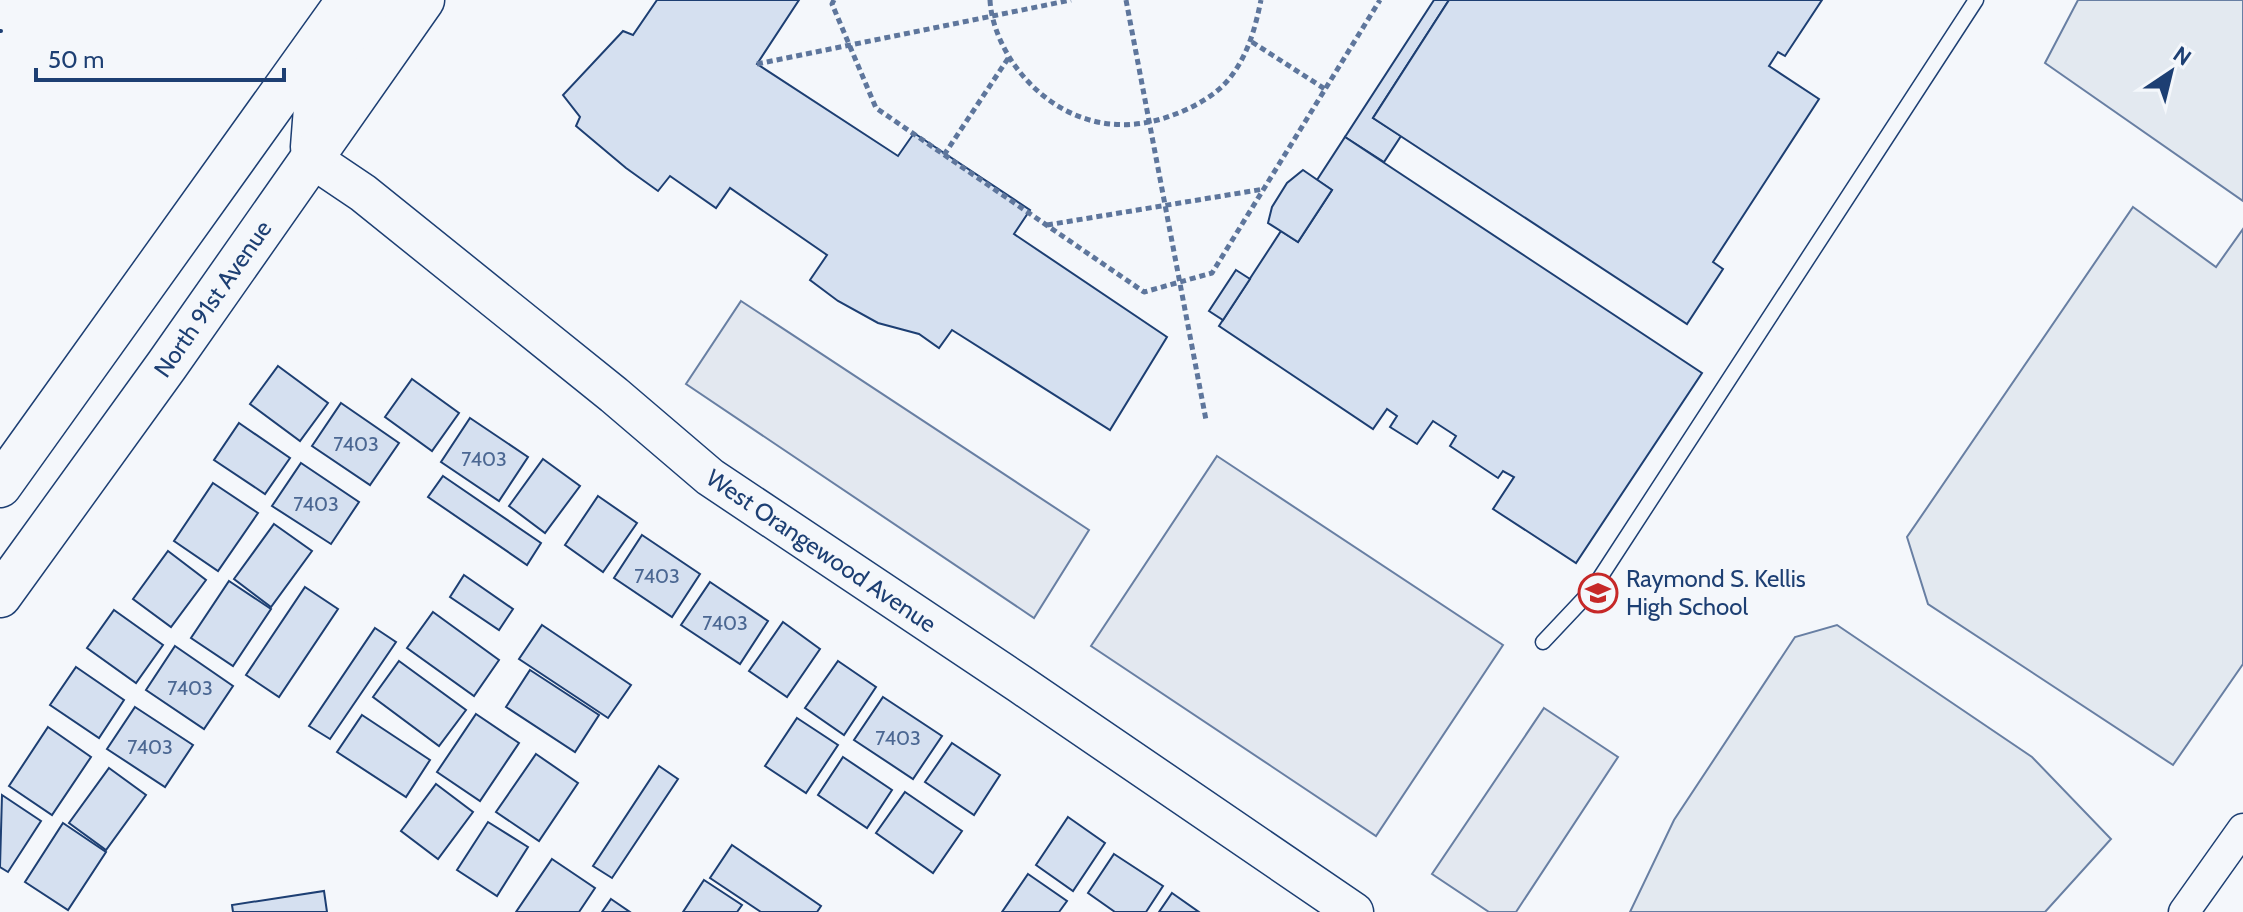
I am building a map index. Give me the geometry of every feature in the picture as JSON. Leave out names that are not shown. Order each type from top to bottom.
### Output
[{"type":"main road","points":[[0,486],[348,0]]},
{"type":"main road","points":[[311,158],[315,108],[327,80],[382,0]]},
{"type":"main road","name":"North 91st Avenue","points":[[0,596],[423,0]]},
{"type":"street","name":"West Orangewood Avenue","points":[[311,158],[375,203],[614,395],[710,477],[1354,912]]},
{"type":"street","points":[[2184,912],[2243,829]]},
{"type":"lane","points":[[1543,642],[1592,590],[1976,0]]},
{"type":"path","points":[[834,0],[832,4],[876,108],[1144,292],[1212,273],[1380,0]]},
{"type":"path","points":[[990,0],[1002,47],[1028,84],[1063,111],[1106,125],[1151,124],[1193,108],[1228,80],[1252,42],[1261,0]]},
{"type":"path","points":[[757,64],[1071,0]]},
{"type":"path","points":[[1126,0],[1206,420]]},
{"type":"path","points":[[1252,42],[1325,89]]},
{"type":"path","points":[[944,155],[1009,57]]},
{"type":"path","points":[[1046,225],[1264,189]]},
{"type":"shaded area","points":[[2078,0],[2243,0],[2243,201],[2045,63]]},
{"type":"shaded area","points":[[2133,207],[2216,267],[2243,229],[2243,664],[2173,765],[1928,604],[1907,537]]},
{"type":"shaded area","points":[[741,301],[1089,530],[1034,618],[686,384]]},
{"type":"shaded area","points":[[1217,456],[1503,645],[1376,836],[1091,646]]},
{"type":"shaded area","points":[[1837,625],[2032,757],[2111,839],[2045,912],[1630,912],[1674,820],[1795,637]]},
{"type":"shaded area","points":[[1544,708],[1618,757],[1516,912],[1489,912],[1432,874]]},
{"type":"building","points":[[657,0],[799,0],[757,64],[898,156],[914,133],[1030,210],[1014,234],[1167,337],[1110,430],[952,330],[939,348],[919,334],[878,323],[838,301],[810,280],[827,255],[730,188],[716,208],[670,176],[658,191],[576,126],[580,117],[563,95],[623,31],[633,35]]},
{"type":"building","points":[[1434,0],[1449,0],[1373,118],[1401,136],[1384,162],[1345,137]]},
{"type":"building","points":[[1449,0],[1822,0],[1785,56],[1778,52],[1769,66],[1819,99],[1713,262],[1723,269],[1687,324],[1373,118]]},
{"type":"building","points":[[1345,137],[1702,373],[1576,563],[1493,509],[1514,477],[1503,471],[1498,478],[1450,446],[1456,436],[1433,421],[1417,444],[1390,427],[1397,416],[1387,409],[1373,429],[1219,326],[1281,231],[1298,242],[1332,190],[1317,180]]},
{"type":"building","points":[[1303,170],[1332,190],[1298,242],[1268,223],[1272,207],[1287,183]]},
{"type":"building","points":[[1236,270],[1250,279],[1223,320],[1209,311]]},
{"type":"building","points":[[278,366],[328,403],[300,441],[250,404]]},
{"type":"building","points":[[412,379],[459,413],[432,451],[385,417]]},
{"type":"building","points":[[341,403],[399,443],[370,485],[312,446]]},
{"type":"building","points":[[470,418],[528,457],[499,501],[441,462]]},
{"type":"building","points":[[239,423],[290,458],[265,494],[214,460]]},
{"type":"building","points":[[543,459],[580,486],[545,533],[509,506]]},
{"type":"building","points":[[301,463],[359,502],[331,544],[272,506]]},
{"type":"building","points":[[443,476],[541,543],[527,565],[428,497]]},
{"type":"building","points":[[213,483],[258,513],[218,571],[174,541]]},
{"type":"building","points":[[598,496],[637,523],[603,572],[565,545]]},
{"type":"building","points":[[274,524],[312,551],[271,607],[234,579]]},
{"type":"building","points":[[642,535],[700,574],[672,617],[614,578]]},
{"type":"building","points":[[168,551],[206,580],[171,627],[133,599]]},
{"type":"building","points":[[464,575],[513,609],[499,630],[450,597]]},
{"type":"building","points":[[229,581],[271,609],[233,666],[191,638]]},
{"type":"building","points":[[710,582],[768,621],[740,664],[681,625]]},
{"type":"building","points":[[305,587],[338,609],[279,697],[246,675]]},
{"type":"building","points":[[114,610],[163,645],[136,683],[87,648]]},
{"type":"building","points":[[433,612],[499,660],[474,696],[407,648]]},
{"type":"building","points":[[783,622],[820,649],[787,697],[749,671]]},
{"type":"building","points":[[542,625],[631,685],[608,718],[519,659]]},
{"type":"building","points":[[375,628],[396,642],[330,739],[309,726]]},
{"type":"building","points":[[175,646],[233,686],[204,729],[146,690]]},
{"type":"building","points":[[399,661],[466,710],[439,746],[373,697]]},
{"type":"building","points":[[838,661],[876,687],[844,735],[805,708]]},
{"type":"building","points":[[76,667],[124,700],[99,738],[50,705]]},
{"type":"building","points":[[530,670],[599,715],[575,752],[506,707]]},
{"type":"building","points":[[883,697],[942,736],[913,779],[854,740]]},
{"type":"building","points":[[135,707],[193,745],[165,787],[107,749]]},
{"type":"building","points":[[476,714],[519,743],[480,801],[437,772]]},
{"type":"building","points":[[362,715],[430,760],[406,797],[337,752]]},
{"type":"building","points":[[797,718],[838,745],[806,793],[765,766]]},
{"type":"building","points":[[48,727],[91,757],[52,815],[9,786]]},
{"type":"building","points":[[952,743],[1000,775],[974,815],[925,782]]},
{"type":"building","points":[[536,754],[578,783],[539,841],[496,812]]},
{"type":"building","points":[[843,757],[892,790],[867,828],[818,795]]},
{"type":"building","points":[[659,766],[678,779],[612,878],[593,866]]},
{"type":"building","points":[[109,768],[146,795],[106,850],[69,823]]},
{"type":"building","points":[[436,784],[473,812],[438,859],[401,831]]},
{"type":"building","points":[[905,792],[962,831],[933,873],[876,833]]},
{"type":"building","points":[[2,795],[41,821],[8,872],[0,867]]},
{"type":"building","points":[[1068,817],[1105,843],[1073,891],[1036,865]]},
{"type":"building","points":[[488,822],[528,847],[497,896],[457,870]]},
{"type":"building","points":[[63,823],[106,852],[68,910],[25,882]]},
{"type":"building","points":[[732,845],[821,906],[817,912],[761,912],[710,878]]},
{"type":"building","points":[[1114,854],[1163,886],[1146,912],[1115,912],[1088,893]]},
{"type":"building","points":[[552,859],[595,888],[579,912],[516,912]]},
{"type":"building","points":[[1028,874],[1067,901],[1059,912],[1002,912]]},
{"type":"building","points":[[704,880],[742,905],[737,912],[683,912]]},
{"type":"building","points":[[324,891],[327,912],[233,912],[232,905]]},
{"type":"building","points":[[1172,893],[1199,912],[1159,912]]},
{"type":"building","points":[[611,899],[630,912],[602,912]]},
{"type":"place","name":"Raymond S. Kellis High School","points":[[1598,593]]}]
